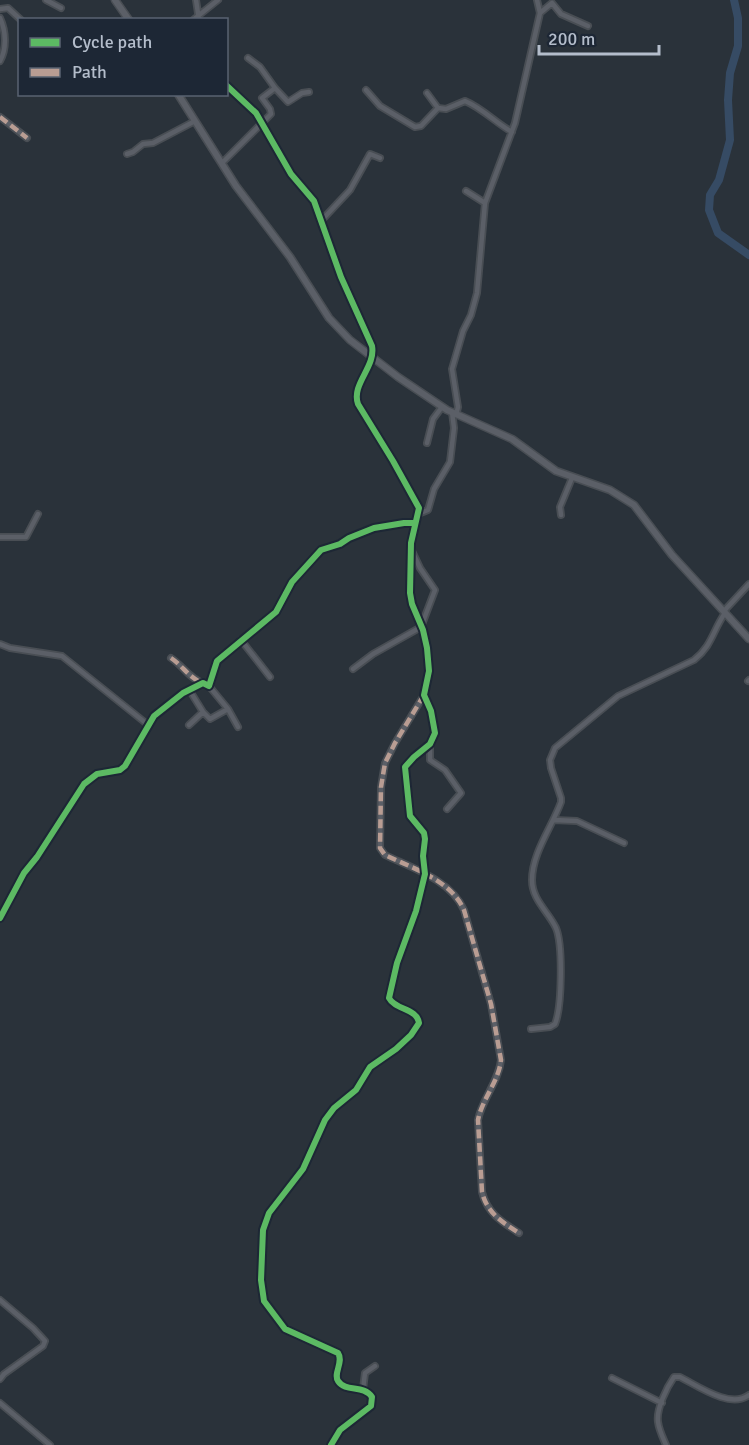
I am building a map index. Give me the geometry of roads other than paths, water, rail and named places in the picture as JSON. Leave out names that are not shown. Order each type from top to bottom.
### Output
[{"type":"street","points":[[45,0],[61,8]]},
{"type":"street","points":[[115,0],[128,18]]},
{"type":"street","points":[[196,0],[199,17]]},
{"type":"street","points":[[199,17],[218,0]]},
{"type":"street","points":[[418,514],[428,510],[434,489],[450,462],[454,414],[458,407],[452,369],[477,293],[485,203],[513,132],[524,90],[540,13],[537,0]]},
{"type":"street","points":[[540,13],[552,3],[561,14],[588,26]]},
{"type":"street","points":[[0,9],[8,8],[19,18]]},
{"type":"street","points":[[0,18],[5,41],[4,54],[0,61]]},
{"type":"street","points":[[248,58],[260,68],[288,102],[302,93],[309,92]]},
{"type":"street","points":[[228,87],[249,105],[291,174],[314,201],[341,277],[372,346],[356,398],[417,503],[418,514],[411,548],[410,593],[427,648],[429,671],[424,695],[385,763],[381,787],[380,848],[385,855],[424,878],[441,885],[461,903],[491,1004],[501,1060],[500,1068],[478,1120],[483,1200],[492,1214],[519,1233]]},
{"type":"street","points":[[222,163],[272,112],[262,98],[275,88]]},
{"type":"street","points":[[366,90],[380,106],[418,128],[438,108]]},
{"type":"street","points":[[427,93],[438,108],[446,109],[465,101],[513,132]]},
{"type":"street","points":[[179,96],[222,163],[290,257],[329,318],[350,340],[398,377],[454,414],[512,439],[556,471],[610,490],[634,505],[672,555],[749,639]]},
{"type":"street","points":[[0,117],[27,138]]},
{"type":"street","points":[[127,154],[143,144],[153,143],[195,121]]},
{"type":"street","points":[[321,221],[350,190],[370,154],[380,158]]},
{"type":"street","points":[[466,191],[485,203]]},
{"type":"street","points":[[428,443],[433,418],[442,407]]},
{"type":"street","points":[[561,515],[560,507],[572,478]]},
{"type":"street","points":[[0,537],[26,537],[38,514]]},
{"type":"street","points":[[209,686],[217,661],[276,612],[292,582],[321,550],[374,528],[415,523]]},
{"type":"street","points":[[353,669],[373,654],[421,627],[435,590],[411,548]]},
{"type":"street","points":[[531,1029],[550,1027],[555,1024],[559,1009],[560,977],[557,932],[535,897],[532,881],[534,867],[561,798],[550,760],[555,748],[618,696],[702,654],[710,644],[716,625],[724,612],[749,584]]},
{"type":"street","points":[[241,640],[270,677]]},
{"type":"street","points":[[0,644],[9,648],[62,656],[147,724]]},
{"type":"street","points":[[171,658],[184,668],[192,679],[209,686],[228,709],[238,727]]},
{"type":"street","points":[[0,918],[24,873],[37,857],[84,784],[97,774],[120,770],[125,766],[147,724],[154,716],[183,693],[203,683]]},
{"type":"street","points":[[190,691],[210,719],[228,709]]},
{"type":"street","points":[[424,695],[435,732],[430,744],[430,760],[445,770],[461,792],[447,809]]},
{"type":"street","points":[[189,725],[203,712]]},
{"type":"street","points":[[331,1445],[340,1430],[371,1406],[372,1397],[363,1389],[350,1388],[339,1381],[337,1377],[341,1359],[338,1353],[287,1330],[264,1301],[261,1280],[263,1230],[269,1213],[303,1169],[325,1120],[334,1108],[356,1090],[370,1067],[396,1049],[420,1023],[415,1014],[391,1002],[389,998],[397,963],[416,911],[424,878],[424,832],[410,816],[405,767],[414,756],[430,744]]},
{"type":"street","points":[[554,820],[576,820],[624,843]]},
{"type":"street","points":[[0,902],[7,907]]},
{"type":"street","points":[[0,1300],[45,1341],[43,1346],[0,1379]]},
{"type":"street","points":[[363,1389],[365,1373],[375,1366]]},
{"type":"street","points":[[666,1445],[657,1420],[669,1383],[674,1377],[677,1376],[728,1399],[740,1400],[749,1395]]},
{"type":"street","points":[[612,1378],[662,1403]]},
{"type":"street","points":[[0,1402],[50,1445]]},
{"type":"waterway","points":[[734,0],[738,18],[738,46],[730,73],[728,100],[730,140],[719,180],[710,195],[709,210],[718,233],[749,255]]}]
